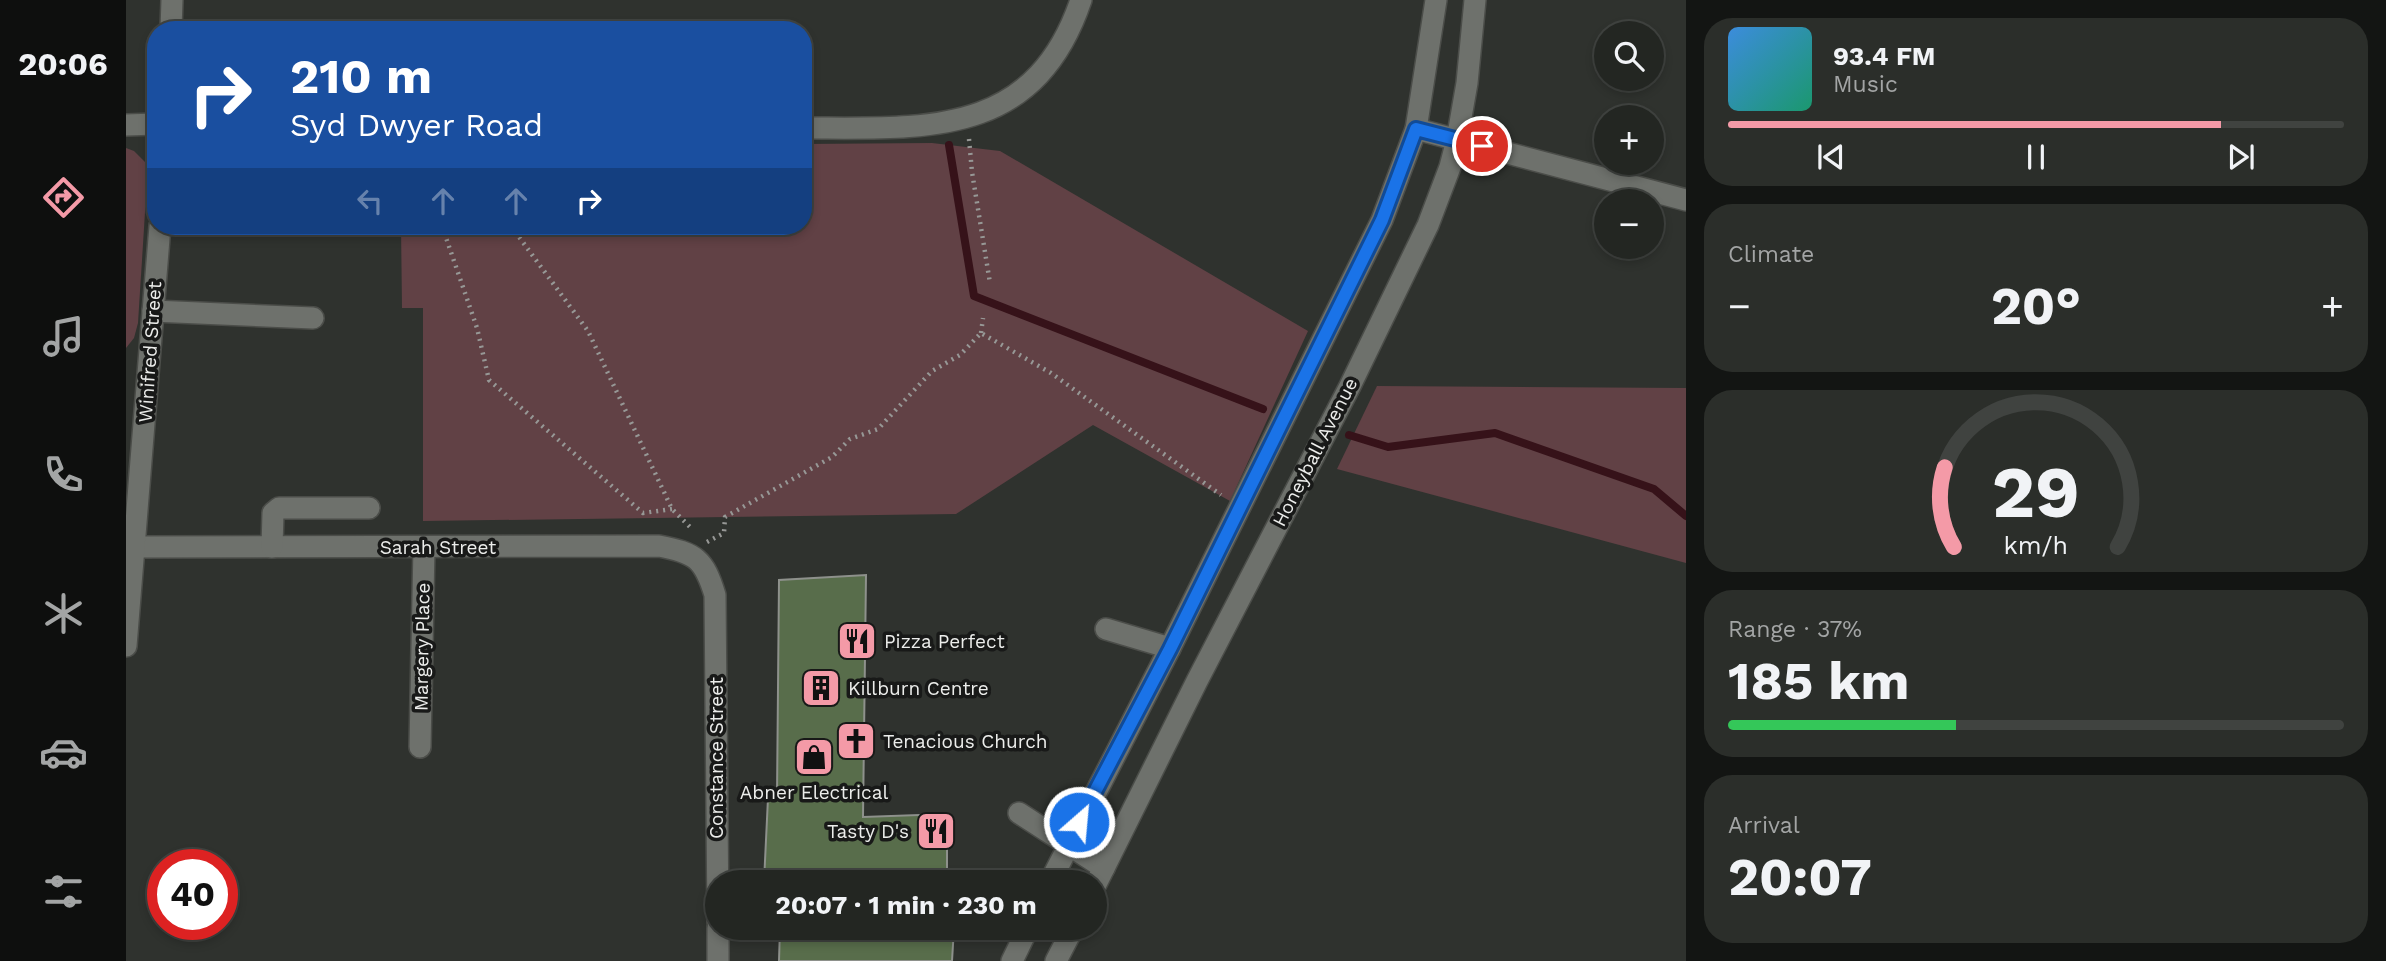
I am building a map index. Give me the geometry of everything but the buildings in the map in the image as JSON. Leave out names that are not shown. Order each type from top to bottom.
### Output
[{"type":"street","points":[[171,21],[172,0]]},
{"type":"street","points":[[812,128],[911,128],[967,119],[1002,103],[1034,80],[1063,42],[1081,0]]},
{"type":"street","points":[[1056,870],[1170,649],[1382,220],[1416,129],[1436,0]]},
{"type":"street","name":"Honeyball Avenue","points":[[1103,870],[1428,225],[1457,140],[1467,83],[1475,0]]},
{"type":"street","points":[[126,125],[147,124]]},
{"type":"street","points":[[1416,129],[1686,200]]},
{"type":"street","name":"Winifred Street","points":[[126,646],[159,235]]},
{"type":"street","points":[[153,311],[313,318]]},
{"type":"street","points":[[272,547],[273,513],[278,508],[369,508]]},
{"type":"street","name":"Sarah Street","points":[[135,547],[659,546],[695,557],[708,572],[715,595]]},
{"type":"street","name":"Margery Place","points":[[421,747],[424,547]]},
{"type":"street","name":"Constance Street","points":[[715,595],[718,870]]},
{"type":"street","points":[[1106,629],[1170,649]]},
{"type":"street","points":[[1019,813],[1068,845],[1094,870]]},
{"type":"street","points":[[718,940],[718,961]]},
{"type":"street","points":[[1012,961],[1022,940]]},
{"type":"street","points":[[1056,961],[1067,940]]},
{"type":"path","points":[[969,133],[972,172],[990,283]]},
{"type":"path","points":[[445,235],[477,328],[489,380],[643,513],[672,509]]},
{"type":"path","points":[[518,235],[588,331],[672,509],[706,542],[724,533],[725,517],[832,457],[850,439],[878,429],[932,370],[960,355],[981,333],[983,318]]},
{"type":"path","points":[[981,333],[1051,373],[1230,501]]},
{"type":"shaded area","points":[[932,143],[1000,151],[1308,331],[1230,501],[1093,425],[956,514],[423,521],[423,308],[402,308],[401,235],[812,235],[812,144]]},
{"type":"shaded area","points":[[126,148],[134,151],[147,164],[147,181],[138,323],[134,338],[126,348]]},
{"type":"shaded area","points":[[1377,386],[1686,388],[1686,563],[1337,469]]},
{"type":"waterway","points":[[949,145],[974,296],[1263,409]]},
{"type":"waterway","points":[[1349,435],[1388,447],[1495,433],[1654,489],[1686,516]]},
{"type":"place","name":"Pizza Perfect","points":[[857,641]]},
{"type":"place","name":"Killburn Centre","points":[[821,688]]},
{"type":"place","name":"Tenacious Church","points":[[856,741]]},
{"type":"place","name":"Abner Electrical","points":[[814,757]]},
{"type":"place","name":"Tasty D's","points":[[936,831]]},
{"type":"route","points":[[1079,822],[1170,649],[1382,220],[1416,129],[1482,146]]}]
